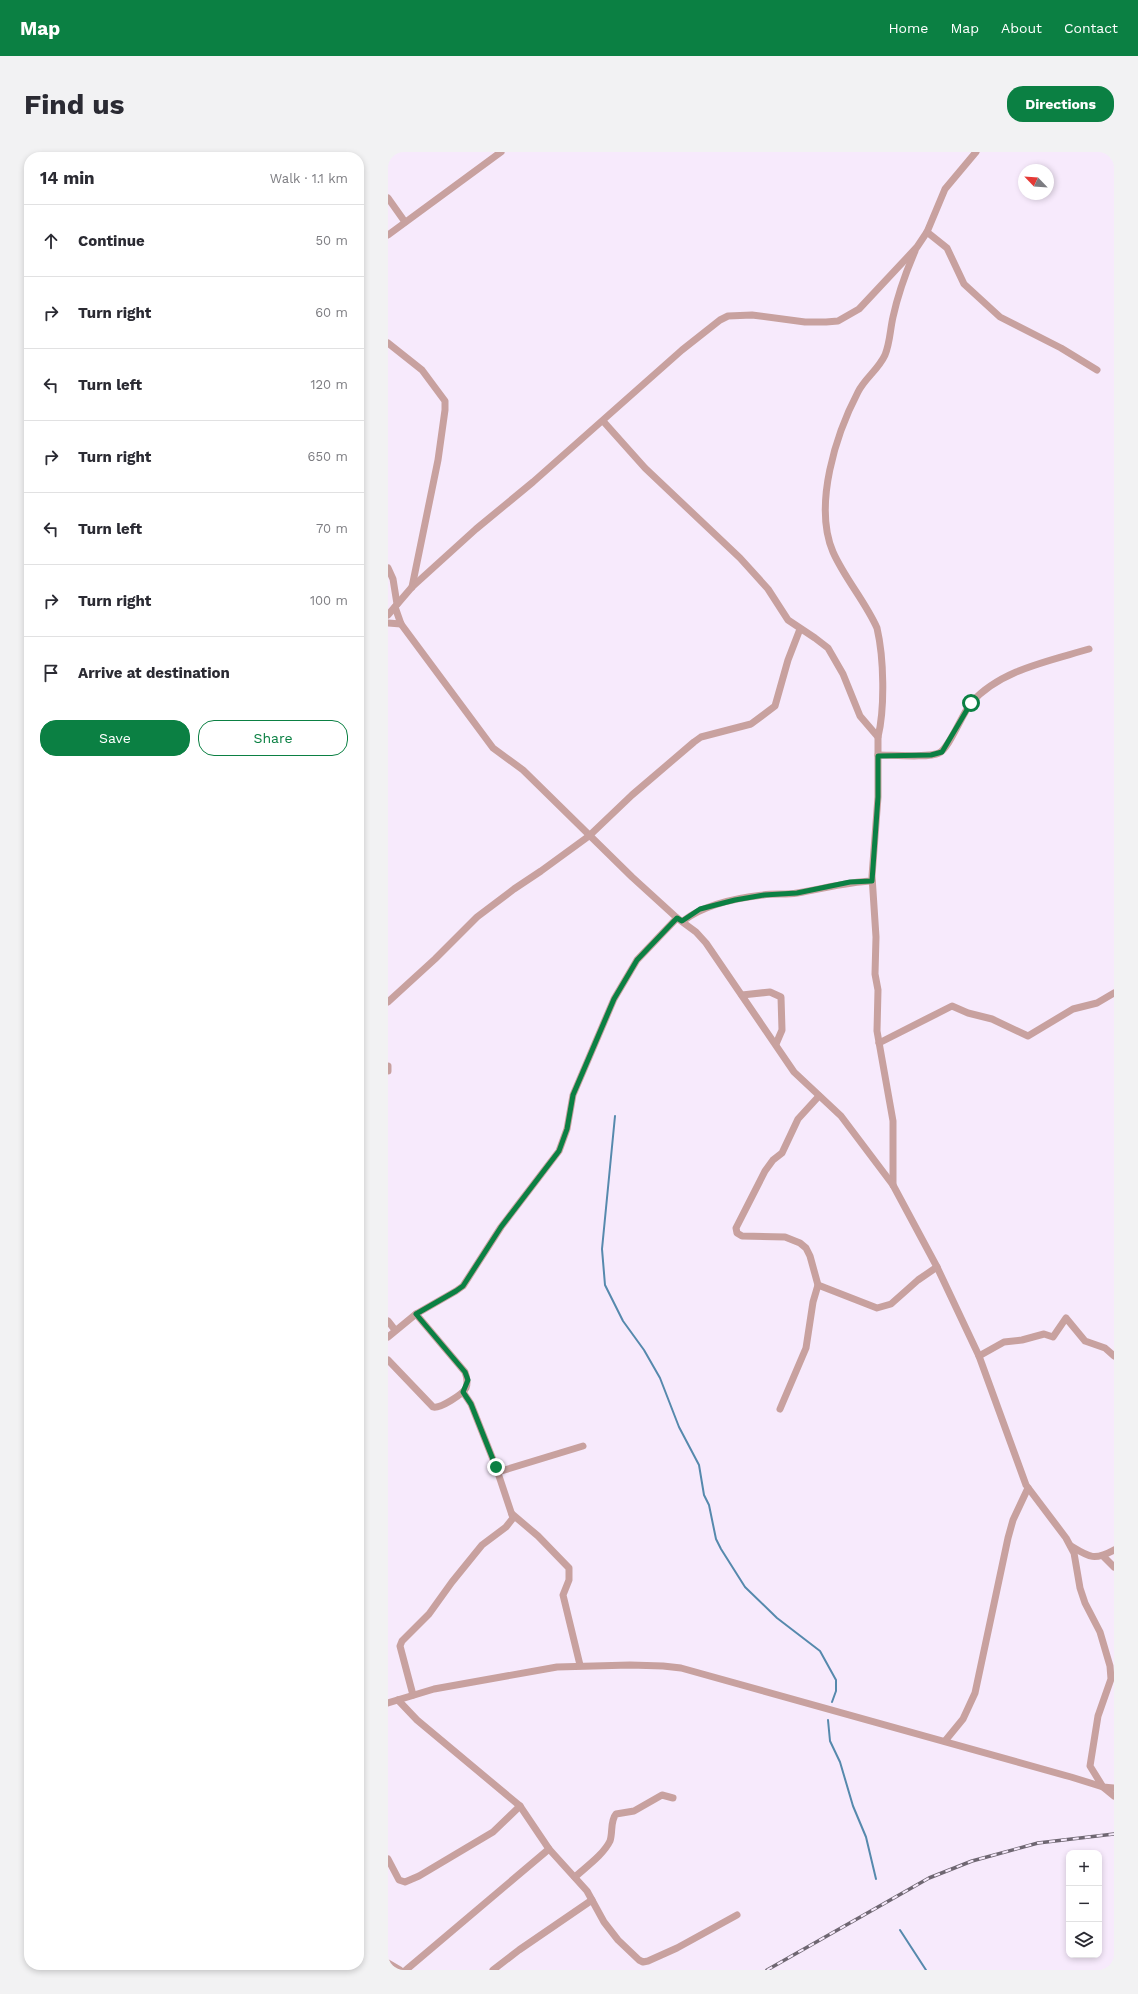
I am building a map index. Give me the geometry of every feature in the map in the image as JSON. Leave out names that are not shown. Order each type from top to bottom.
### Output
[{"type":"street","points":[[388,235],[502,152]]},
{"type":"street","points":[[388,615],[412,587],[476,529],[603,421],[682,350],[720,320],[728,316],[741,314],[785,318],[805,322],[838,321],[859,309],[917,247],[927,232],[945,189],[976,152]]},
{"type":"street","points":[[388,198],[405,222]]},
{"type":"street","points":[[927,232],[947,248],[964,284],[1000,316],[1061,348],[1097,370]]},
{"type":"street","points":[[893,1185],[893,1121],[877,1031],[878,990],[875,974],[876,937],[872,881],[878,797],[878,738],[882,713],[880,639],[877,628],[833,552],[828,536],[824,506],[831,463],[841,435],[858,392],[873,374],[885,355],[899,295],[917,247]]},
{"type":"street","points":[[388,343],[422,370],[445,401],[446,410],[438,460],[412,587]]},
{"type":"street","points":[[603,421],[645,468],[740,558],[768,590],[783,615],[800,629],[828,648],[843,674],[860,716],[878,738]]},
{"type":"street","points":[[388,568],[393,579],[396,606],[401,624],[494,748],[523,770],[589,836],[706,943],[794,1072],[841,1116],[893,1185],[937,1267],[979,1356],[1022,1476],[1028,1488],[1070,1545],[1074,1553],[1080,1588],[1085,1603],[1100,1632],[1110,1666],[1110,1683],[1098,1716],[1090,1766],[1103,1788]]},
{"type":"street","points":[[388,623],[401,624]]},
{"type":"street","points":[[388,1002],[445,950],[477,918],[514,889],[589,836],[632,795],[694,742],[702,737],[751,724],[775,706],[788,660],[800,629]]},
{"type":"street","points":[[878,756],[937,754],[946,747],[965,711],[987,688],[1018,672],[1089,649]]},
{"type":"street","points":[[388,1337],[416,1314],[463,1286],[501,1227],[559,1151],[567,1129],[573,1095],[614,999],[637,960],[680,920],[700,909],[735,900],[764,895],[797,893],[850,882],[872,881]]},
{"type":"street","points":[[742,995],[770,992],[781,997],[782,1026],[776,1044]]},
{"type":"street","points":[[879,1043],[952,1006],[968,1013],[992,1019],[1028,1036],[1073,1009],[1097,1003],[1114,993]]},
{"type":"street","points":[[388,1066],[388,1071]]},
{"type":"street","points":[[780,1409],[806,1348],[813,1302],[818,1285],[810,1256],[806,1248],[800,1243],[785,1237],[742,1236],[737,1233],[736,1228],[765,1171],[773,1160],[782,1153],[798,1119],[819,1096]]},
{"type":"street","points":[[818,1285],[877,1308],[891,1304],[918,1280],[937,1267]]},
{"type":"street","points":[[388,1360],[433,1407],[440,1407],[463,1392],[468,1380],[465,1372],[416,1314]]},
{"type":"street","points":[[979,1356],[1004,1342],[1022,1340],[1044,1334],[1053,1337],[1066,1318],[1085,1341],[1105,1348],[1114,1356]]},
{"type":"street","points":[[388,1320],[395,1330]]},
{"type":"street","points":[[413,1695],[400,1646],[402,1641],[430,1614],[452,1582],[482,1545],[512,1522],[512,1514],[498,1472],[471,1404],[463,1392]]},
{"type":"street","points":[[498,1472],[583,1446]]},
{"type":"street","points":[[945,1741],[963,1719],[975,1693],[1008,1538],[1028,1488]]},
{"type":"street","points":[[512,1514],[538,1536],[569,1568],[569,1580],[563,1595],[580,1665]]},
{"type":"street","points":[[1070,1545],[1092,1557],[1103,1556],[1114,1550]]},
{"type":"street","points":[[1103,1556],[1114,1567]]},
{"type":"street","points":[[388,1703],[413,1695],[452,1686],[580,1665],[663,1666],[681,1668],[886,1727],[945,1741],[1071,1777],[1103,1788],[1114,1796]]},
{"type":"street","points":[[398,1700],[417,1720],[520,1806],[549,1849],[575,1876],[592,1900],[604,1922],[618,1940],[627,1951],[643,1962],[677,1948],[737,1915]]},
{"type":"street","points":[[1103,1788],[1114,1788]]},
{"type":"street","points":[[575,1876],[595,1859],[607,1844],[616,1814],[634,1810],[662,1795],[674,1798]]},
{"type":"street","points":[[388,1859],[399,1880],[405,1882],[419,1876],[493,1832],[520,1806]]},
{"type":"street","points":[[406,1970],[549,1849]]},
{"type":"street","points":[[493,1970],[592,1900]]},
{"type":"street","points":[[388,1963],[400,1970]]},
{"type":"waterway","points":[[615,1116],[602,1249],[605,1285],[623,1321],[644,1350],[660,1378],[679,1427],[699,1465],[704,1495],[709,1505],[716,1539],[721,1549],[745,1587],[777,1618],[820,1651],[836,1680],[836,1691],[832,1702]]},
{"type":"waterway","points":[[828,1720],[830,1741],[840,1762],[853,1806],[866,1837],[876,1879]]},
{"type":"waterway","points":[[900,1930],[926,1970]]},
{"type":"railway","points":[[767,1970],[929,1878],[972,1861],[1038,1843],[1114,1834]]},
{"type":"route","points":[[496,1467],[471,1404],[463,1392],[466,1388],[468,1380],[465,1372],[416,1314],[463,1286],[501,1227],[559,1151],[567,1129],[573,1095],[606,1016],[614,999],[637,960],[649,946],[677,918],[682,921],[700,909],[735,900],[764,895],[797,893],[850,882],[872,881],[878,797],[878,756],[931,755],[942,752],[960,719],[971,703]]}]
